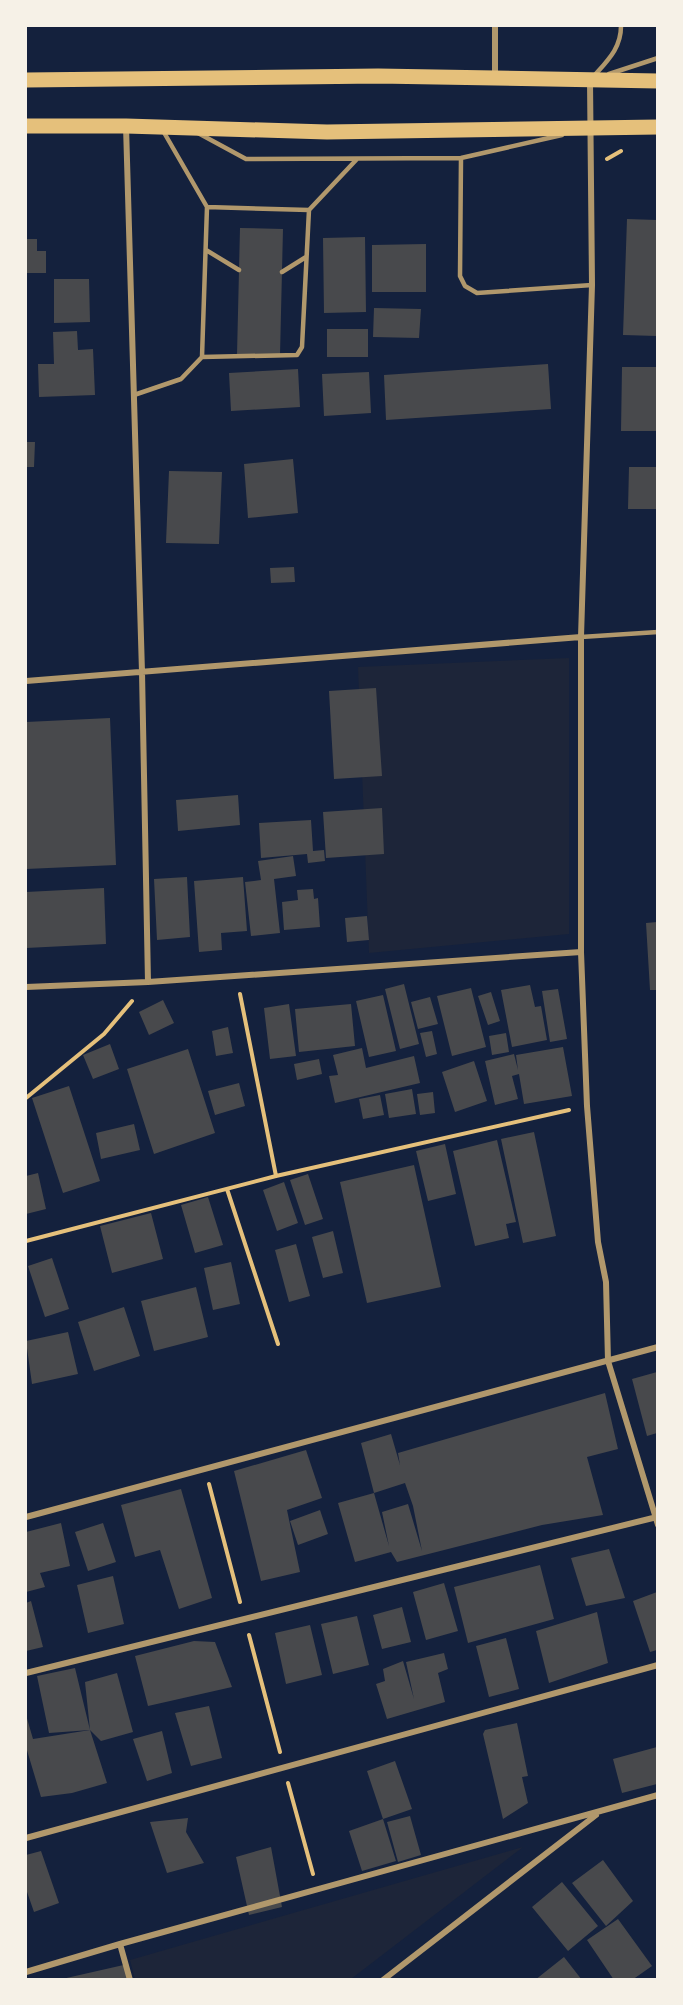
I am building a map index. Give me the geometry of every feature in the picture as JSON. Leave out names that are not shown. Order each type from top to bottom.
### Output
[{"type":"main road","points":[[26,80],[229,76],[657,81]]},
{"type":"main road","points":[[26,126],[188,127],[327,132],[657,127]]},
{"type":"street","points":[[495,26],[495,78]]},
{"type":"street","points":[[26,1674],[657,1520],[608,1361],[606,1282],[598,1242],[587,1106],[581,952],[581,637],[592,285],[591,80]]},
{"type":"street","points":[[126,126],[142,672],[148,982]]},
{"type":"street","points":[[26,681],[581,637]]},
{"type":"street","points":[[26,987],[148,982],[581,952]]},
{"type":"street","points":[[26,1517],[657,1347]]},
{"type":"street","points":[[26,1838],[657,1665]]},
{"type":"street","points":[[26,1972],[657,1796]]},
{"type":"street","points":[[382,1980],[600,1811]]},
{"type":"street","points":[[120,1944],[130,1980]]},
{"type":"lane","points":[[591,80],[616,50],[621,38],[621,26]]},
{"type":"lane","points":[[591,80],[657,58]]},
{"type":"lane","points":[[134,395],[181,380],[202,357],[207,207],[160,127]]},
{"type":"lane","points":[[188,127],[246,159],[461,158],[591,128]]},
{"type":"lane","points":[[461,158],[460,276],[465,286],[477,293],[592,285]]},
{"type":"lane","points":[[202,357],[279,358],[297,355],[302,347],[309,210],[357,159]]},
{"type":"lane","points":[[207,207],[309,210]]},
{"type":"lane","points":[[206,250],[239,270]]},
{"type":"lane","points":[[282,272],[306,257]]},
{"type":"lane","points":[[581,637],[657,632]]},
{"type":"path","points":[[591,174],[607,159],[627,148]]},
{"type":"path","points":[[236,976],[276,1176]]},
{"type":"path","points":[[26,1098],[104,1034],[148,982]]},
{"type":"path","points":[[26,1240],[276,1176],[587,1106]]},
{"type":"path","points":[[227,1189],[278,1344]]},
{"type":"path","points":[[205,1469],[317,1889]]},
{"type":"shaded area","points":[[569,658],[569,934],[369,953],[358,667]]},
{"type":"shaded area","points":[[523,1847],[351,1979],[135,1979],[130,1960]]},
{"type":"building","points":[[627,219],[657,220],[657,336],[623,335]]},
{"type":"building","points":[[240,228],[283,229],[280,355],[237,355]]},
{"type":"building","points":[[365,237],[366,312],[324,313],[323,238]]},
{"type":"building","points":[[26,239],[37,239],[37,251],[46,251],[46,273],[26,273]]},
{"type":"building","points":[[426,244],[426,292],[372,292],[372,245]]},
{"type":"building","points":[[54,279],[89,279],[90,322],[54,323]]},
{"type":"building","points":[[374,308],[421,309],[419,338],[373,337]]},
{"type":"building","points":[[327,329],[368,329],[368,357],[327,357]]},
{"type":"building","points":[[77,331],[78,350],[93,349],[95,395],[39,397],[38,364],[54,364],[53,332]]},
{"type":"building","points":[[548,364],[551,409],[386,420],[384,375]]},
{"type":"building","points":[[622,367],[657,367],[657,431],[621,431]]},
{"type":"building","points":[[298,369],[300,407],[231,411],[229,373]]},
{"type":"building","points":[[369,372],[371,413],[324,416],[322,374]]},
{"type":"building","points":[[26,442],[35,442],[34,467],[26,467]]},
{"type":"building","points":[[293,459],[298,513],[248,518],[244,464]]},
{"type":"building","points":[[629,467],[657,467],[657,509],[628,509]]},
{"type":"building","points":[[169,471],[222,472],[219,544],[166,543]]},
{"type":"building","points":[[294,567],[295,582],[271,583],[270,568]]},
{"type":"building","points":[[376,688],[382,776],[334,779],[329,691]]},
{"type":"building","points":[[110,718],[116,865],[26,869],[26,722]]},
{"type":"building","points":[[238,795],[240,825],[178,831],[176,800]]},
{"type":"building","points":[[382,808],[384,854],[326,858],[323,812]]},
{"type":"building","points":[[311,820],[313,851],[324,850],[325,861],[308,863],[307,854],[261,858],[259,823]]},
{"type":"building","points":[[293,856],[296,876],[274,879],[280,933],[251,936],[245,882],[261,880],[258,861]]},
{"type":"building","points":[[187,877],[190,937],[157,940],[154,879]]},
{"type":"building","points":[[243,877],[247,931],[221,933],[222,950],[199,952],[194,881]]},
{"type":"building","points":[[104,888],[106,944],[26,948],[26,892]]},
{"type":"building","points":[[313,889],[314,899],[318,898],[320,927],[284,930],[282,902],[298,900],[297,890]]},
{"type":"building","points":[[367,916],[369,940],[347,942],[345,918]]},
{"type":"building","points":[[657,922],[657,990],[650,990],[646,923]]},
{"type":"building","points":[[404,984],[419,1044],[400,1049],[385,989]]},
{"type":"building","points":[[530,985],[535,1007],[541,1006],[547,1040],[512,1047],[501,990]]},
{"type":"building","points":[[471,988],[486,1047],[452,1056],[437,996]]},
{"type":"building","points":[[558,989],[567,1039],[550,1042],[542,991]]},
{"type":"building","points":[[491,992],[500,1021],[488,1025],[478,996]]},
{"type":"building","points":[[383,995],[396,1051],[369,1057],[356,1001]]},
{"type":"building","points":[[430,997],[438,1024],[418,1029],[411,1002]]},
{"type":"building","points":[[163,1000],[174,1023],[149,1035],[139,1012]]},
{"type":"building","points":[[289,1004],[296,1056],[270,1059],[264,1008]]},
{"type":"building","points":[[351,1004],[355,1046],[299,1052],[295,1009]]},
{"type":"building","points":[[228,1027],[233,1053],[216,1056],[212,1031]]},
{"type":"building","points":[[432,1031],[437,1054],[426,1057],[420,1033]]},
{"type":"building","points":[[506,1033],[509,1052],[492,1055],[489,1036]]},
{"type":"building","points":[[110,1044],[119,1069],[93,1079],[83,1055]]},
{"type":"building","points":[[563,1047],[572,1096],[524,1104],[519,1074],[512,1076],[518,1099],[495,1105],[485,1061],[514,1054],[518,1070],[516,1055]]},
{"type":"building","points":[[362,1048],[366,1068],[414,1056],[420,1083],[335,1103],[329,1076],[338,1075],[333,1055]]},
{"type":"building","points":[[188,1049],[215,1133],[154,1154],[127,1069]]},
{"type":"building","points":[[319,1059],[322,1074],[297,1080],[294,1064]]},
{"type":"building","points":[[474,1061],[487,1101],[455,1112],[442,1072]]},
{"type":"building","points":[[239,1083],[245,1106],[215,1115],[208,1091]]},
{"type":"building","points":[[69,1086],[100,1181],[63,1193],[32,1098]]},
{"type":"building","points":[[412,1089],[416,1114],[389,1118],[385,1094]]},
{"type":"building","points":[[433,1092],[435,1113],[420,1115],[417,1094]]},
{"type":"building","points":[[380,1095],[384,1115],[363,1119],[359,1099]]},
{"type":"building","points":[[134,1124],[140,1150],[101,1159],[96,1133]]},
{"type":"building","points":[[534,1132],[556,1236],[523,1243],[501,1139]]},
{"type":"building","points":[[497,1140],[516,1222],[506,1224],[509,1238],[475,1246],[453,1151]]},
{"type":"building","points":[[445,1144],[456,1194],[428,1201],[416,1151]]},
{"type":"building","points":[[414,1165],[441,1287],[367,1303],[340,1182]]},
{"type":"building","points":[[38,1173],[46,1209],[26,1214],[26,1176]]},
{"type":"building","points":[[308,1174],[323,1219],[305,1225],[290,1180]]},
{"type":"building","points":[[284,1182],[298,1223],[277,1231],[263,1190]]},
{"type":"building","points":[[208,1197],[223,1245],[195,1253],[181,1205]]},
{"type":"building","points":[[151,1213],[163,1259],[112,1273],[100,1226]]},
{"type":"building","points":[[333,1231],[343,1273],[323,1278],[312,1237]]},
{"type":"building","points":[[296,1244],[310,1296],[289,1302],[275,1250]]},
{"type":"building","points":[[52,1258],[69,1309],[45,1317],[28,1266]]},
{"type":"building","points":[[231,1262],[240,1304],[213,1310],[204,1268]]},
{"type":"building","points":[[196,1287],[208,1337],[154,1351],[141,1301]]},
{"type":"building","points":[[124,1307],[140,1356],[94,1371],[78,1322]]},
{"type":"building","points":[[68,1332],[78,1374],[32,1384],[26,1341]]},
{"type":"building","points":[[657,1372],[657,1433],[647,1436],[632,1379]]},
{"type":"building","points":[[605,1393],[618,1449],[587,1457],[603,1515],[542,1525],[397,1562],[391,1552],[355,1562],[338,1503],[374,1493],[361,1443],[391,1434],[400,1465],[398,1453]],"holes":[[[405,1483],[413,1506],[422,1551],[408,1504],[382,1512],[389,1546],[374,1493]]]},
{"type":"building","points":[[306,1450],[322,1498],[287,1510],[300,1572],[261,1581],[234,1471]]},
{"type":"building","points":[[181,1489],[212,1598],[179,1609],[160,1550],[135,1557],[121,1505]]},
{"type":"building","points":[[320,1510],[328,1534],[298,1545],[290,1521]]},
{"type":"building","points":[[61,1523],[70,1566],[40,1573],[45,1587],[26,1592],[26,1532]]},
{"type":"building","points":[[103,1523],[116,1562],[88,1571],[75,1532]]},
{"type":"building","points":[[609,1549],[625,1598],[586,1606],[571,1558]]},
{"type":"building","points":[[540,1565],[554,1619],[468,1643],[454,1587]]},
{"type":"building","points":[[113,1576],[124,1624],[88,1633],[77,1585]]},
{"type":"building","points":[[444,1583],[458,1631],[426,1640],[413,1592]]},
{"type":"building","points":[[657,1592],[657,1650],[650,1652],[633,1601]]},
{"type":"building","points":[[31,1601],[43,1647],[26,1651],[26,1603]]},
{"type":"building","points":[[402,1607],[411,1642],[382,1649],[373,1615]]},
{"type":"building","points":[[597,1612],[608,1663],[549,1683],[536,1631]]},
{"type":"building","points":[[357,1616],[369,1665],[333,1674],[321,1624]]},
{"type":"building","points":[[310,1625],[322,1675],[286,1684],[275,1633]]},
{"type":"building","points":[[506,1638],[519,1689],[489,1697],[476,1646]]},
{"type":"building","points":[[194,1641],[215,1642],[232,1687],[148,1706],[135,1656]]},
{"type":"building","points":[[444,1653],[448,1669],[438,1673],[445,1702],[387,1719],[376,1684],[385,1681],[383,1669],[403,1661],[414,1699],[406,1662]]},
{"type":"building","points":[[75,1668],[90,1730],[49,1733],[37,1676]]},
{"type":"building","points":[[117,1673],[133,1732],[101,1741],[90,1730],[85,1682]]},
{"type":"building","points":[[209,1706],[222,1758],[191,1766],[175,1713]]},
{"type":"building","points":[[26,1715],[33,1739],[90,1730],[107,1783],[72,1793],[41,1797],[26,1747]]},
{"type":"building","points":[[517,1723],[528,1776],[522,1777],[528,1803],[503,1819],[483,1734],[485,1730]]},
{"type":"building","points":[[162,1731],[172,1773],[147,1781],[133,1739]]},
{"type":"building","points":[[657,1747],[657,1784],[622,1793],[613,1759]]},
{"type":"building","points":[[395,1761],[412,1809],[383,1819],[367,1771]]},
{"type":"building","points":[[410,1816],[421,1855],[398,1862],[387,1822]]},
{"type":"building","points":[[188,1818],[186,1832],[204,1863],[167,1873],[150,1822]]},
{"type":"building","points":[[383,1819],[396,1861],[362,1871],[349,1831]]},
{"type":"building","points":[[271,1847],[282,1907],[249,1915],[236,1857]]},
{"type":"building","points":[[41,1851],[59,1903],[34,1912],[26,1889],[26,1855]]},
{"type":"building","points":[[603,1860],[633,1901],[606,1926],[572,1883]]},
{"type":"building","points":[[562,1882],[598,1926],[568,1951],[532,1907]]},
{"type":"building","points":[[618,1919],[652,1966],[632,1980],[614,1980],[587,1940]]},
{"type":"building","points":[[564,1957],[582,1980],[535,1980]]},
{"type":"building","points":[[128,1964],[131,1980],[62,1980],[62,1979]]}]
